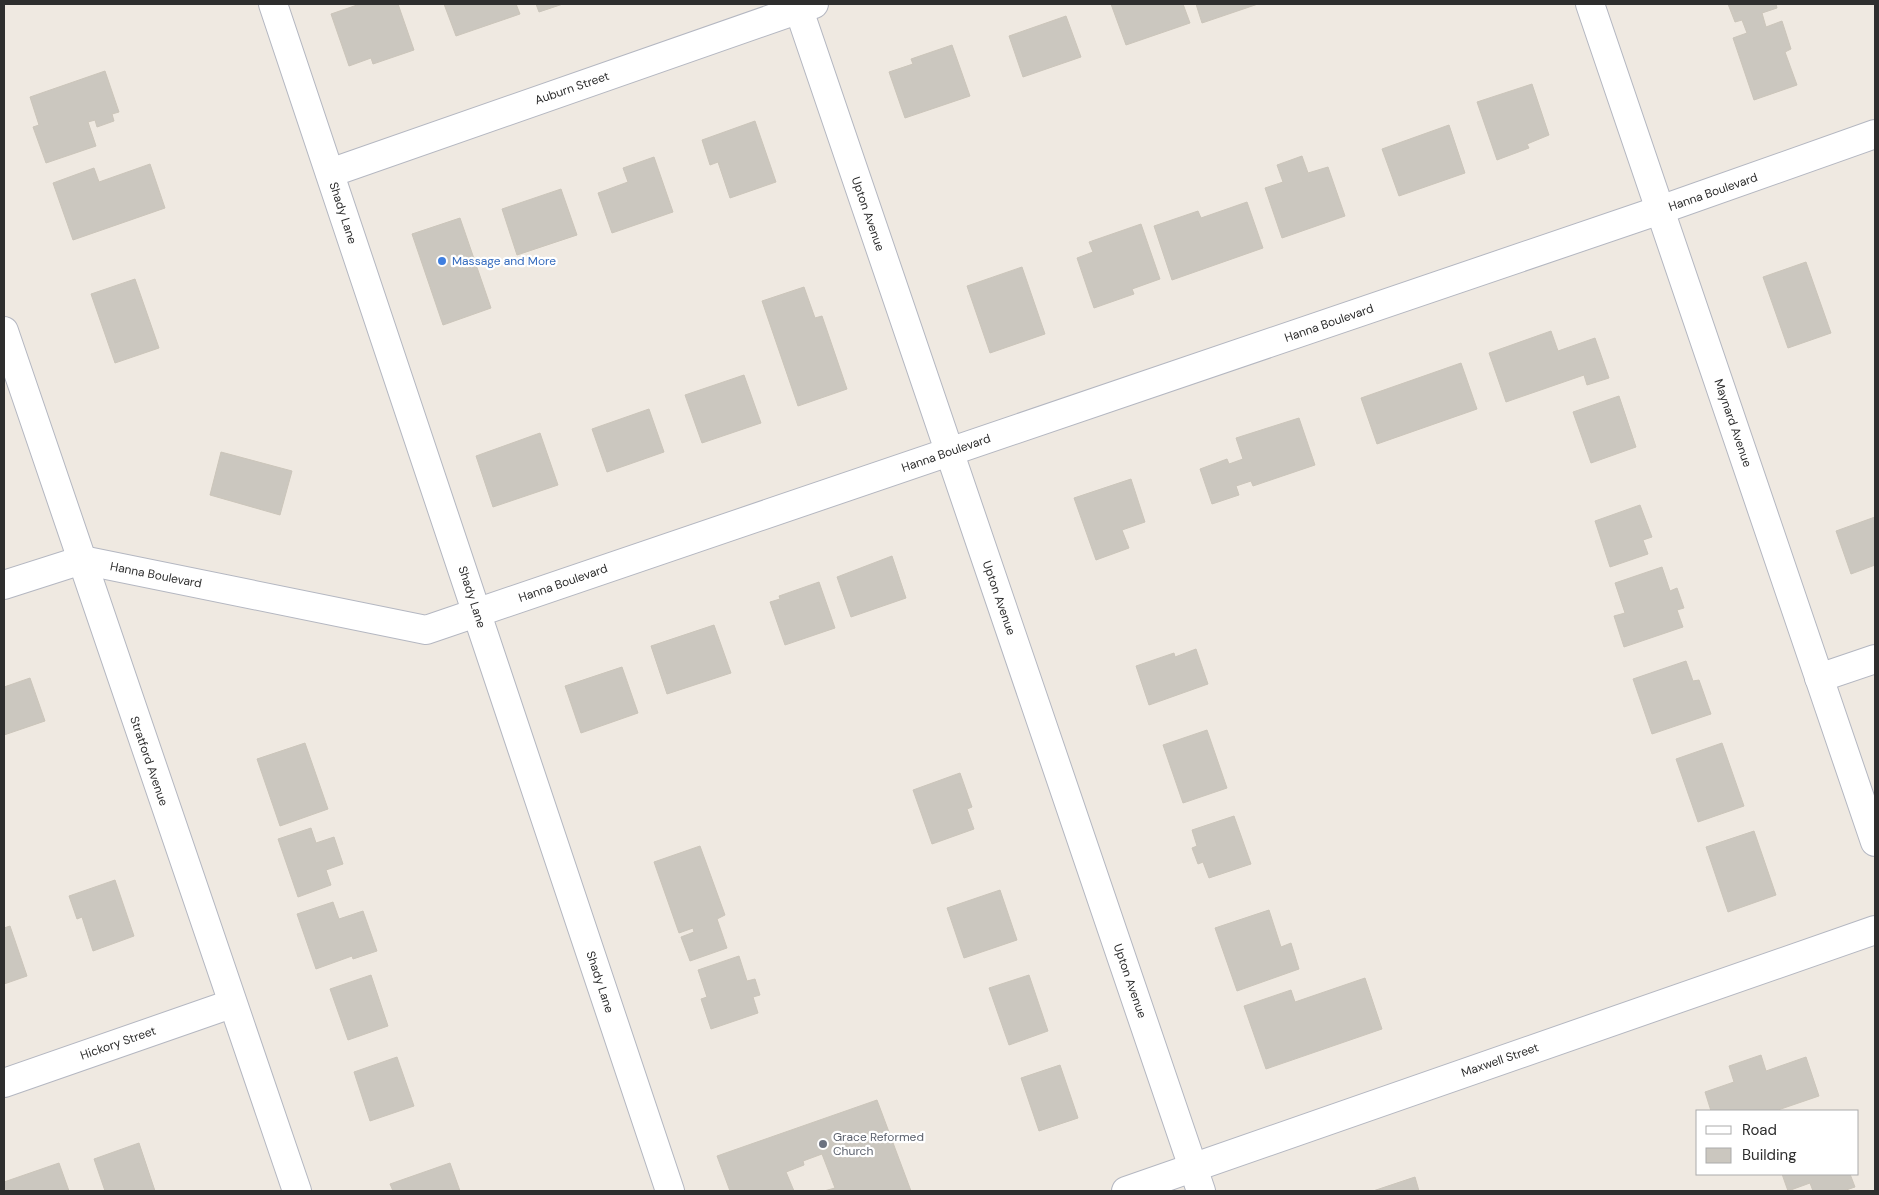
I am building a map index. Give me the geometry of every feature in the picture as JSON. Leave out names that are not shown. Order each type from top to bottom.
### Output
[{"type":"street","name":"Shady Lane","points":[[273,4],[670,1191]]},
{"type":"street","name":"Maynard Avenue","points":[[1590,4],[1875,842]]},
{"type":"street","name":"Auburn Street","points":[[330,173],[803,6]]},
{"type":"street","name":"Upton Avenue","points":[[803,6],[949,452],[1197,1179]]},
{"type":"street","name":"Hanna Boulevard","points":[[4,585],[82,560],[426,630],[1660,210],[1875,134]]},
{"type":"street","name":"Stratford Avenue","points":[[4,331],[231,1004],[297,1191]]},
{"type":"street","points":[[1819,678],[1875,659]]},
{"type":"street","name":"Maxwell Street","points":[[1126,1191],[1197,1179],[1875,930]]},
{"type":"street","name":"Hickory Street","points":[[4,1083],[231,1004]]},
{"type":"building","points":[[360,4],[398,4],[414,50],[373,64],[371,58],[349,66],[331,14]]},
{"type":"building","points":[[444,4],[516,4],[520,14],[456,36]]},
{"type":"building","points":[[536,4],[563,4],[539,12]]},
{"type":"building","points":[[1111,4],[1183,4],[1190,23],[1126,45]]},
{"type":"building","points":[[1196,4],[1258,4],[1202,23]]},
{"type":"building","points":[[1728,4],[1776,4],[1777,8],[1762,13],[1766,27],[1782,21],[1791,49],[1785,52],[1797,85],[1754,100],[1733,38],[1747,33],[1742,20],[1735,22]]},
{"type":"building","points":[[1066,16],[1081,57],[1023,77],[1009,36]]},
{"type":"building","points":[[952,45],[970,96],[905,118],[889,72],[913,64],[911,59]]},
{"type":"building","points":[[105,71],[119,112],[112,114],[114,121],[97,127],[95,120],[88,122],[96,146],[46,163],[33,127],[39,125],[30,97]]},
{"type":"building","points":[[1532,84],[1549,135],[1527,144],[1529,148],[1497,160],[1477,102]]},
{"type":"building","points":[[755,121],[776,182],[730,198],[718,162],[710,165],[702,140]]},
{"type":"building","points":[[1449,125],[1465,173],[1399,196],[1382,149]]},
{"type":"building","points":[[1302,156],[1308,173],[1328,167],[1345,216],[1282,238],[1265,188],[1283,182],[1277,165]]},
{"type":"building","points":[[654,157],[673,212],[612,233],[598,193],[628,182],[623,168]]},
{"type":"building","points":[[150,164],[165,208],[73,240],[53,183],[94,168],[99,182]]},
{"type":"building","points":[[561,189],[577,235],[517,255],[502,209]]},
{"type":"building","points":[[1247,202],[1263,248],[1172,280],[1154,226],[1198,211],[1201,218]]},
{"type":"building","points":[[460,218],[491,308],[443,325],[412,234]]},
{"type":"building","points":[[1141,224],[1160,279],[1132,289],[1134,294],[1094,308],[1077,258],[1093,252],[1089,242]]},
{"type":"building","points":[[1806,262],[1831,333],[1788,348],[1763,277]]},
{"type":"building","points":[[1022,267],[1045,334],[990,353],[967,286]]},
{"type":"building","points":[[135,279],[159,348],[115,363],[91,294]]},
{"type":"building","points":[[804,287],[815,318],[822,316],[847,389],[798,406],[762,301]]},
{"type":"building","points":[[1551,331],[1558,351],[1595,338],[1609,378],[1587,385],[1584,375],[1506,402],[1489,353]]},
{"type":"building","points":[[1461,363],[1477,409],[1377,444],[1361,398]]},
{"type":"building","points":[[744,375],[761,423],[702,443],[685,395]]},
{"type":"building","points":[[1619,396],[1636,447],[1591,463],[1573,412]]},
{"type":"building","points":[[649,409],[664,452],[607,472],[592,429]]},
{"type":"building","points":[[1299,418],[1315,465],[1253,486],[1251,481],[1236,486],[1239,495],[1212,504],[1200,469],[1227,459],[1229,464],[1243,459],[1236,438]]},
{"type":"building","points":[[540,433],[558,485],[493,507],[476,456]]},
{"type":"building","points":[[221,452],[292,471],[280,515],[210,495]]},
{"type":"building","points":[[1131,479],[1145,522],[1122,530],[1129,548],[1096,560],[1074,498]]},
{"type":"building","points":[[1640,505],[1652,537],[1643,540],[1648,554],[1610,567],[1595,521]]},
{"type":"building","points":[[1875,517],[1875,565],[1851,574],[1836,531]]},
{"type":"building","points":[[892,556],[906,598],[851,617],[837,577]]},
{"type":"building","points":[[1662,567],[1670,591],[1677,588],[1684,608],[1677,610],[1683,627],[1624,647],[1614,616],[1625,613],[1615,583]]},
{"type":"building","points":[[819,582],[835,628],[785,645],[770,602],[780,599],[779,596]]},
{"type":"building","points":[[714,625],[731,673],[667,694],[651,646]]},
{"type":"building","points":[[1196,649],[1208,684],[1149,705],[1136,666],[1174,653],[1175,657]]},
{"type":"building","points":[[1686,661],[1693,681],[1699,680],[1711,714],[1652,734],[1633,679]]},
{"type":"building","points":[[622,667],[638,713],[581,733],[565,686]]},
{"type":"building","points":[[30,678],[45,721],[4,735],[4,687]]},
{"type":"building","points":[[1207,730],[1227,788],[1183,803],[1163,745]]},
{"type":"building","points":[[305,743],[328,809],[280,826],[257,759]]},
{"type":"building","points":[[1722,743],[1744,806],[1698,822],[1676,759]]},
{"type":"building","points":[[960,773],[972,807],[967,809],[974,829],[932,844],[913,790]]},
{"type":"building","points":[[1234,816],[1251,864],[1209,878],[1203,862],[1198,864],[1192,848],[1197,846],[1192,830]]},
{"type":"building","points":[[311,828],[316,843],[334,837],[343,864],[326,870],[331,885],[298,897],[278,839]]},
{"type":"building","points":[[1754,831],[1776,895],[1728,912],[1706,847]]},
{"type":"building","points":[[700,846],[725,915],[717,919],[727,948],[690,961],[681,937],[694,932],[693,928],[679,933],[654,862]]},
{"type":"building","points":[[115,880],[134,936],[93,951],[82,917],[77,919],[69,896]]},
{"type":"building","points":[[1000,890],[1017,940],[964,958],[947,908]]},
{"type":"building","points":[[333,902],[339,919],[363,911],[377,951],[353,959],[352,956],[316,969],[297,914]]},
{"type":"building","points":[[1269,910],[1281,947],[1291,943],[1299,969],[1237,991],[1215,928]]},
{"type":"building","points":[[10,926],[27,976],[4,984],[4,928]]},
{"type":"building","points":[[739,956],[747,981],[755,979],[760,995],[753,997],[758,1013],[711,1029],[701,999],[707,997],[698,970]]},
{"type":"building","points":[[371,975],[388,1026],[348,1040],[330,989]]},
{"type":"building","points":[[1029,975],[1048,1031],[1009,1045],[989,988]]},
{"type":"building","points":[[1365,978],[1382,1029],[1266,1069],[1244,1006],[1291,990],[1295,1002]]},
{"type":"building","points":[[1761,1055],[1766,1071],[1806,1057],[1819,1096],[1778,1110],[1711,1110],[1705,1092],[1734,1082],[1729,1066]]},
{"type":"building","points":[[397,1057],[414,1106],[370,1121],[354,1072]]},
{"type":"building","points":[[1060,1065],[1078,1118],[1039,1131],[1021,1078]]},
{"type":"building","name":"Grace Reformed Church","points":[[877,1100],[911,1191],[824,1191],[835,1188],[822,1154],[803,1161],[804,1165],[786,1172],[794,1191],[730,1191],[717,1156]]},
{"type":"building","points":[[139,1143],[155,1191],[105,1191],[94,1159]]},
{"type":"building","points":[[59,1163],[69,1191],[4,1191],[4,1182]]},
{"type":"building","points":[[450,1163],[460,1191],[393,1191],[390,1184]]},
{"type":"building","points":[[1782,1175],[1850,1175],[1855,1187],[1843,1191],[1813,1191],[1810,1183],[1788,1191]]},
{"type":"building","points":[[1415,1177],[1419,1191],[1373,1191]]},
{"type":"place","name":"Massage and More","points":[[442,261]]},
{"type":"place","name":"Grace Reformed Church","points":[[823,1144]]}]
